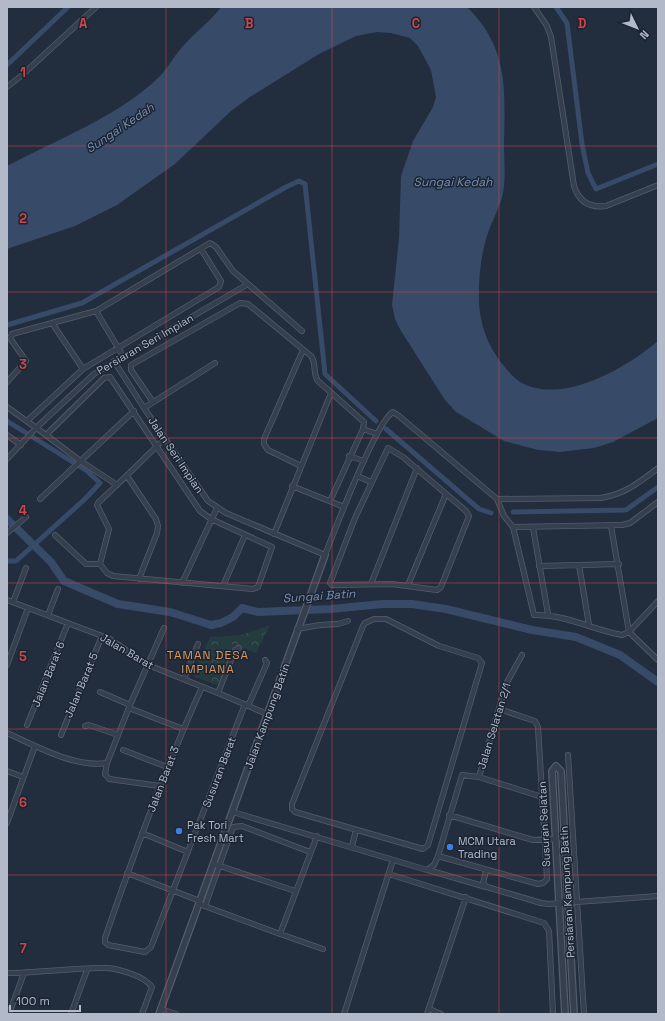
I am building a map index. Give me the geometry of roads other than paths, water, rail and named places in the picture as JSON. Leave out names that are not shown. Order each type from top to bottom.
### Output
[{"type":"street","points":[[7,87],[96,7]]},
{"type":"street","points":[[534,7],[547,26],[551,37],[574,186],[578,196],[586,204],[599,207],[606,206],[658,185]]},
{"type":"street","points":[[7,382],[26,362],[10,338],[10,335],[96,311],[210,243],[214,244],[230,268],[302,331]]},
{"type":"street","points":[[27,421],[83,369],[220,287],[221,281],[201,249]]},
{"type":"street","name":"Persiaran Seri Impian","points":[[7,460],[35,430],[90,377],[114,361],[248,284]]},
{"type":"street","points":[[153,402],[131,370],[131,365],[240,303],[248,304],[313,358],[316,378],[331,393],[362,419],[364,424],[363,429],[330,501]]},
{"type":"street","points":[[96,311],[123,356]]},
{"type":"street","points":[[52,323],[83,369]]},
{"type":"street","points":[[301,466],[268,450],[264,444],[264,439],[303,350]]},
{"type":"street","name":"Jalan Seri Impian","points":[[114,361],[204,496],[217,508],[325,555]]},
{"type":"street","points":[[144,408],[215,363]]},
{"type":"street","points":[[46,435],[107,376],[113,380],[198,508],[211,519],[271,545],[273,548],[258,587],[253,589],[113,576],[107,573],[100,564]]},
{"type":"street","points":[[274,534],[292,486],[331,393]]},
{"type":"street","points":[[7,407],[27,421],[35,430],[46,435],[78,461],[117,485]]},
{"type":"street","points":[[40,499],[78,461],[134,411]]},
{"type":"street","name":"Jalan Kampung Batin","points":[[160,1011],[217,864],[233,812],[301,618],[344,506],[383,422],[390,414],[396,413],[497,499]]},
{"type":"street","points":[[363,429],[377,434]]},
{"type":"street","points":[[7,435],[21,445]]},
{"type":"street","points":[[100,564],[109,529],[97,505],[165,438]]},
{"type":"street","points":[[388,448],[417,468],[469,516],[441,588],[437,590],[408,585],[332,585],[330,583],[371,482],[388,448]]},
{"type":"street","points":[[350,456],[364,461]]},
{"type":"street","points":[[371,584],[417,468]]},
{"type":"street","points":[[658,468],[632,487],[616,496],[601,498],[497,499],[503,513],[513,527],[534,614],[548,614],[622,635],[629,632],[658,601]]},
{"type":"street","points":[[127,476],[156,519],[158,526],[157,533],[139,579]]},
{"type":"street","points":[[357,476],[371,482]]},
{"type":"street","points":[[292,486],[344,506]]},
{"type":"street","points":[[408,585],[446,494]]},
{"type":"street","points":[[513,527],[533,528],[626,525],[658,502]]},
{"type":"street","points":[[182,583],[217,508]]},
{"type":"street","points":[[7,533],[26,517]]},
{"type":"street","points":[[611,526],[619,564],[629,632],[658,660]]},
{"type":"street","points":[[533,528],[548,614]]},
{"type":"street","points":[[55,534],[86,564],[100,564]]},
{"type":"street","points":[[223,586],[245,534]]},
{"type":"street","points":[[540,566],[619,564]]},
{"type":"street","points":[[579,565],[589,625]]},
{"type":"street","points":[[13,602],[26,568]]},
{"type":"street","points":[[48,615],[58,590]]},
{"type":"street","name":"Jalan Barat","points":[[7,600],[102,636],[121,645],[148,665],[267,714]]},
{"type":"street","points":[[7,665],[28,608]]},
{"type":"street","points":[[379,618],[439,646],[478,658],[482,663],[428,845],[423,849],[356,830],[294,812],[292,809],[292,804],[363,626],[370,621],[379,618]]},
{"type":"street","points":[[297,629],[338,624],[348,621]]},
{"type":"street","name":"Jalan Barat 6","points":[[27,726],[68,623]]},
{"type":"street","points":[[160,786],[109,779],[105,774],[107,763],[118,735],[164,628]]},
{"type":"street","name":"Jalan Barat 5","points":[[60,735],[102,636]]},
{"type":"street","points":[[184,679],[198,644]]},
{"type":"street","points":[[218,693],[235,650],[239,648]]},
{"type":"street","name":"Jalan Selatan 2/1","points":[[478,777],[506,684],[522,655]]},
{"type":"street","name":"Susuran Barat","points":[[148,950],[151,947],[247,705],[267,663],[265,660]]},
{"type":"street","name":"Jalan Barat 3","points":[[148,950],[145,952],[108,945],[105,942],[105,938],[127,873],[167,767],[202,687]]},
{"type":"street","points":[[100,692],[183,729]]},
{"type":"street","name":"Susuran Selatan","points":[[438,856],[486,870],[543,883],[547,879],[546,841],[538,727],[535,721],[499,709]]},
{"type":"street","points":[[85,726],[89,725],[118,735]]},
{"type":"street","points":[[7,733],[35,746],[73,759],[101,764],[107,763]]},
{"type":"street","points":[[7,823],[35,746]]},
{"type":"street","points":[[124,750],[167,767]]},
{"type":"street","points":[[568,754],[584,1014]]},
{"type":"street","name":"Persiaran Kampung Batin","points":[[565,1014],[561,904],[552,771],[556,766],[561,771],[574,1014]]},
{"type":"street","points":[[7,771],[23,777]]},
{"type":"street","points":[[427,870],[434,865],[438,856],[462,775],[478,777],[542,797]]},
{"type":"street","points":[[7,805],[12,807]]},
{"type":"street","points":[[233,812],[541,903],[561,904],[658,896]]},
{"type":"street","points":[[449,815],[533,840],[546,841],[556,839]]},
{"type":"street","points":[[295,892],[217,864],[233,827],[238,826],[310,852]]},
{"type":"street","points":[[352,846],[356,830]]},
{"type":"street","points":[[142,832],[188,852]]},
{"type":"street","points":[[280,934],[317,836]]},
{"type":"street","points":[[344,1014],[393,860]]},
{"type":"street","points":[[486,870],[483,883],[487,887]]},
{"type":"street","points":[[127,873],[201,904],[322,949]]},
{"type":"street","points":[[389,874],[541,921],[547,926],[549,931],[552,1014]]},
{"type":"street","points":[[441,1014],[428,1012],[466,897]]},
{"type":"street","points":[[7,973],[87,970],[102,968],[118,970],[149,983],[152,987],[142,1014]]},
{"type":"street","points":[[71,1014],[87,970]]},
{"type":"street","points":[[9,1014],[24,973]]},
{"type":"street","points":[[160,1011],[174,1014]]},
{"type":"water","name":"Sungai Kedah","points":[[221,7],[467,7],[481,22],[491,38],[502,71],[504,88],[504,187],[500,203],[485,242],[479,283],[480,313],[488,341],[509,372],[520,382],[537,388],[555,390],[574,387],[593,381],[629,362],[658,341],[658,418],[613,442],[594,448],[560,452],[538,450],[504,441],[456,412],[445,400],[401,331],[395,319],[392,305],[399,238],[401,176],[413,141],[433,107],[436,97],[431,70],[418,46],[410,38],[391,33],[377,32],[356,36],[319,54],[250,97],[231,111],[175,164],[117,205],[75,226],[7,249],[7,166],[106,115],[143,91],[159,77],[183,46]]},
{"type":"waterway","points":[[7,65],[68,7]]},
{"type":"waterway","points":[[556,7],[567,23],[582,144],[588,173],[596,189],[658,164]]},
{"type":"waterway","points":[[7,325],[82,303],[299,181],[305,184],[325,374],[376,421]]},
{"type":"waterway","points":[[7,421],[87,471],[100,483],[85,499],[16,561],[7,561]]},
{"type":"waterway","points":[[386,429],[479,509],[491,513]]},
{"type":"waterway","points":[[513,512],[626,510],[658,487]]},
{"type":"waterway","name":"Sungai Batin","points":[[7,519],[51,562],[64,581],[118,604],[170,612],[211,625],[221,623],[233,617],[242,608],[258,612],[331,609],[382,604],[412,604],[446,609],[532,630],[576,637],[620,655],[658,682]]},
{"type":"place","name":"Pak Tori Fresh Mart","points":[[179,831]]},
{"type":"place","name":"MCM Utara Trading","points":[[450,847]]},
{"type":"district","name":"TAMAN DESA IMPIANA","points":[[208,662]]}]
